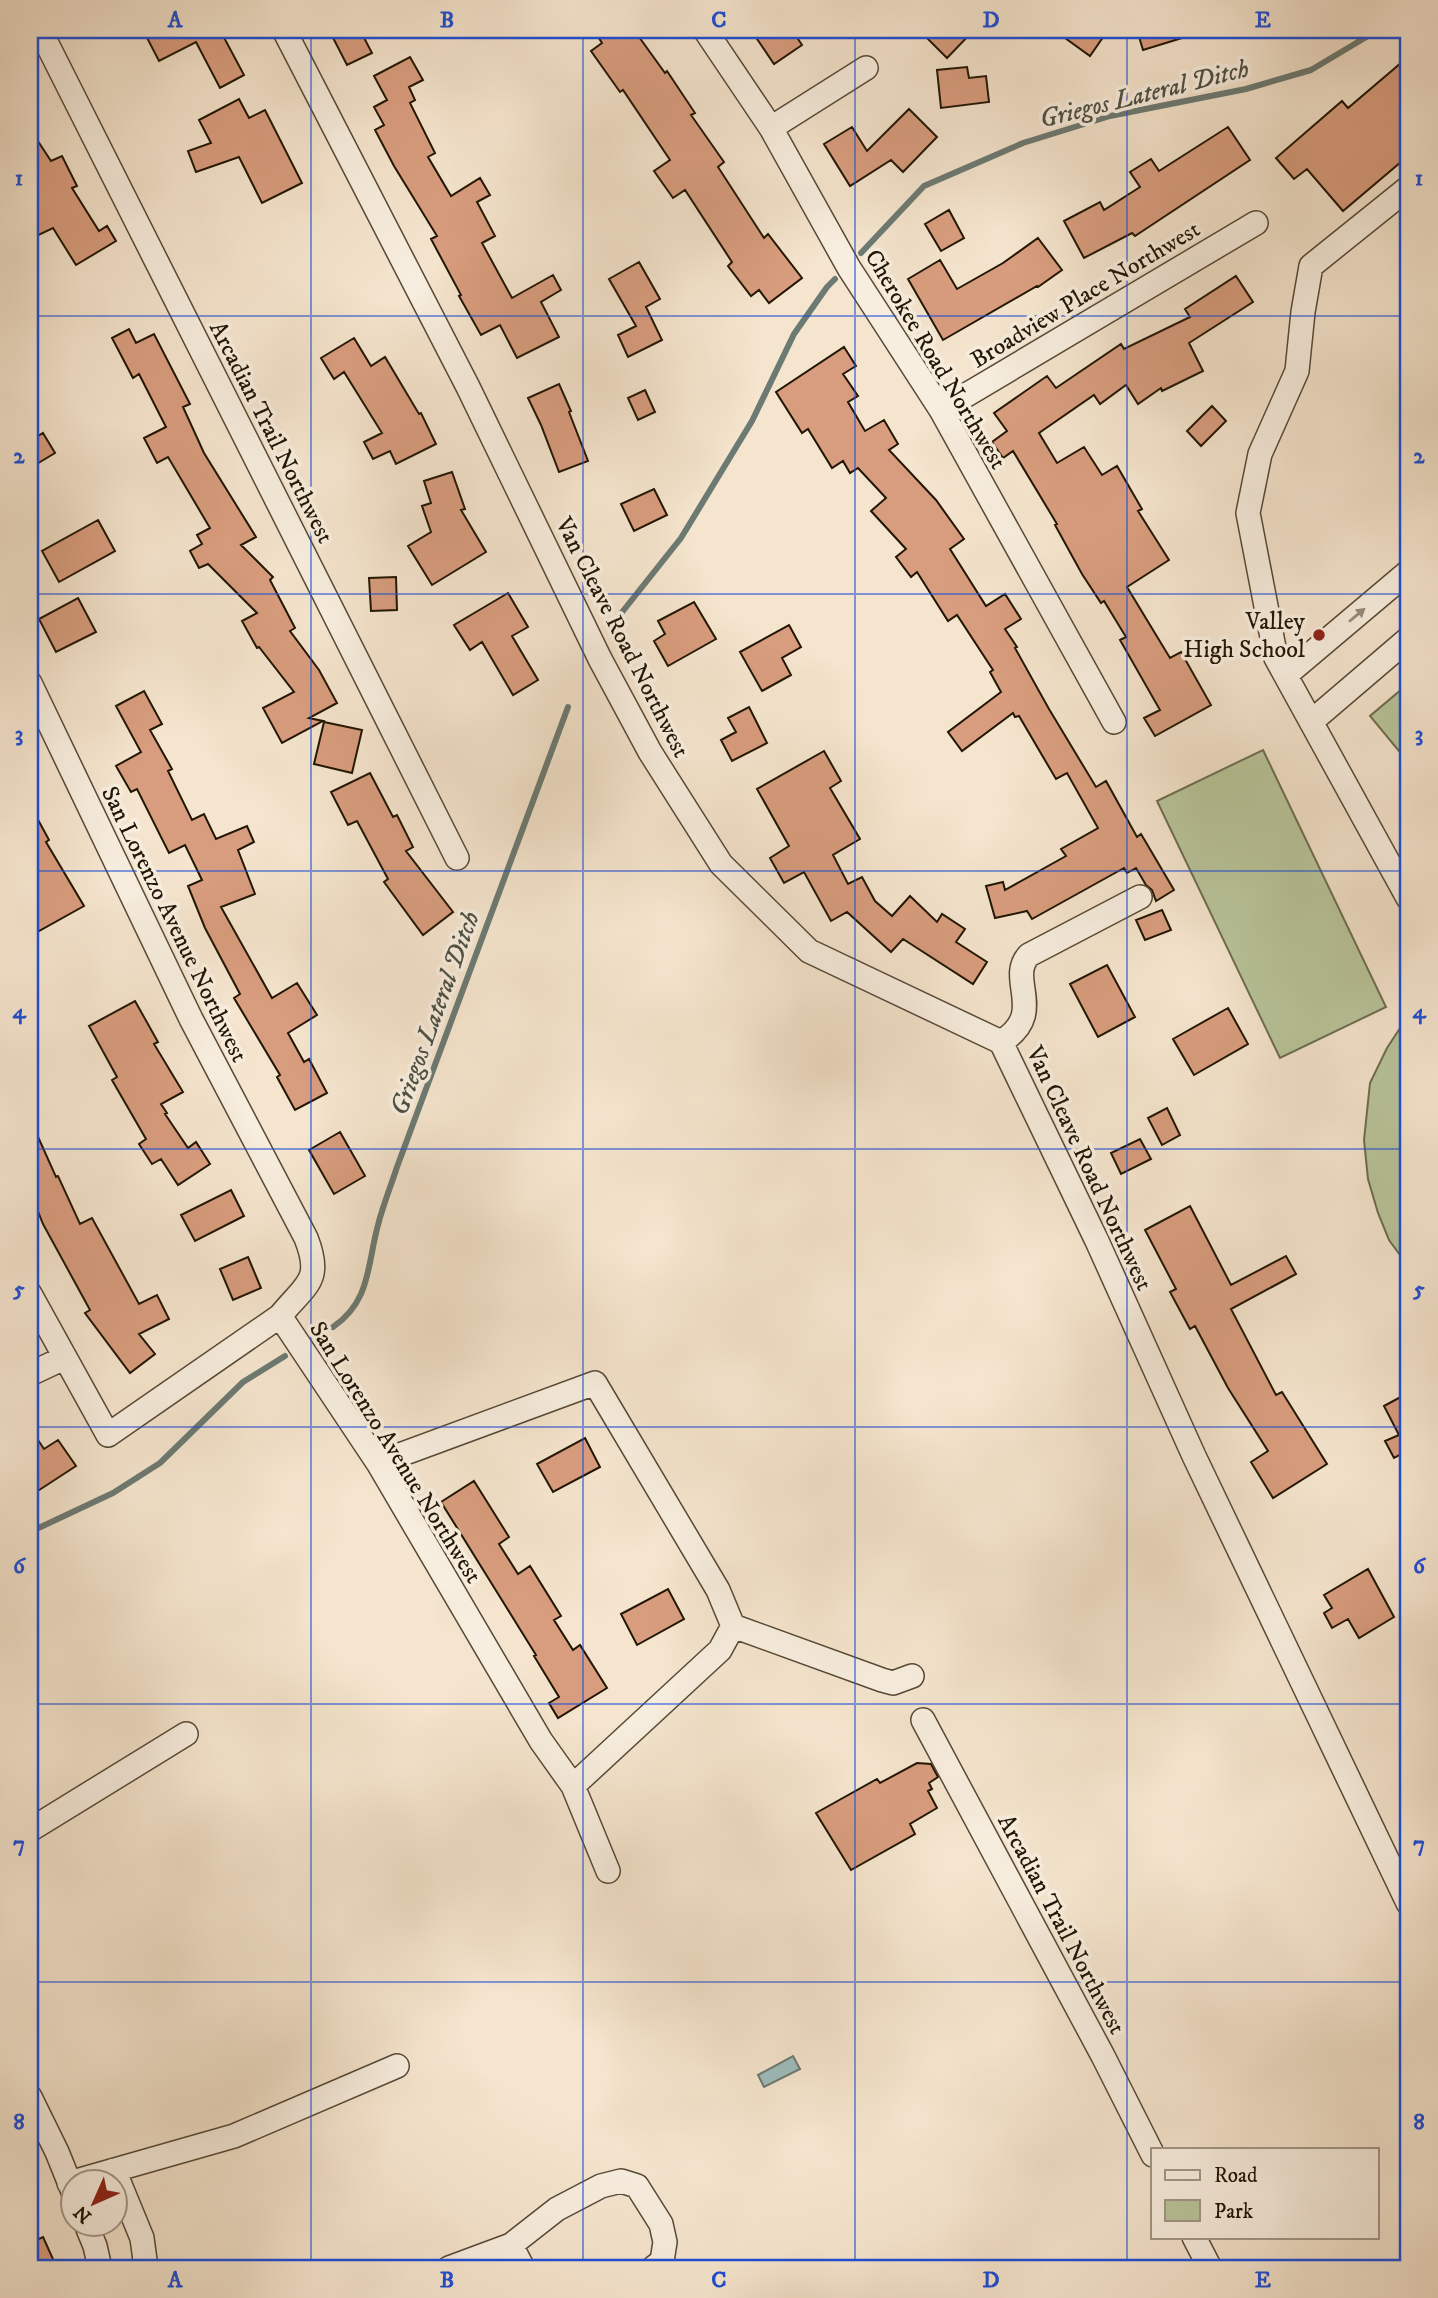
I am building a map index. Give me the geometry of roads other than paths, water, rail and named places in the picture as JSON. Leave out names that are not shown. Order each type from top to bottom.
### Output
[{"type":"street","name":"Arcadian Trail Northwest","points":[[40,30],[457,859]]},
{"type":"street","name":"Van Cleave Road Northwest","points":[[284,30],[468,387],[600,659],[650,752],[721,864],[809,951],[1001,1042],[1097,1241],[1194,1456],[1408,1902]]},
{"type":"street","name":"Cherokee Road Northwest","points":[[705,30],[771,128],[849,268],[941,410],[1114,722]]},
{"type":"street","points":[[771,128],[866,68]]},
{"type":"street","points":[[1408,188],[1311,266],[1297,371],[1261,454],[1248,513],[1276,659],[1408,898]]},
{"type":"street","name":"Broadview Place Northwest","points":[[941,410],[1256,223]]},
{"type":"street","points":[[1286,675],[1408,572]]},
{"type":"street","points":[[1312,721],[1408,639]]},
{"type":"street","name":"San Lorenzo Avenue Northwest","points":[[30,683],[191,1019],[314,1258],[314,1275],[280,1315],[378,1463],[534,1729],[573,1786],[608,1871]]},
{"type":"street","points":[[1001,1042],[1020,1027],[1024,1012],[1022,964],[1029,955],[1140,897]]},
{"type":"street","points":[[30,1294],[108,1435],[280,1315]]},
{"type":"street","points":[[30,1374],[64,1358]]},
{"type":"street","points":[[378,1463],[595,1383],[718,1590],[733,1626],[882,1680],[893,1682],[912,1676]]},
{"type":"street","points":[[573,1786],[720,1650],[733,1626]]},
{"type":"street","name":"Arcadian Trail Northwest","points":[[923,1720],[1151,2151]]},
{"type":"street","points":[[30,1830],[186,1734]]},
{"type":"street","points":[[121,2168],[234,2136],[397,2066]]},
{"type":"street","points":[[30,2097],[63,2168]]},
{"type":"street","points":[[449,2268],[511,2245],[557,2209],[601,2186],[621,2181],[637,2186],[661,2224],[664,2242],[662,2261],[653,2268]]},
{"type":"street","points":[[130,2209],[142,2238],[146,2268]]},
{"type":"street","points":[[92,2238],[100,2268]]},
{"type":"street","points":[[1195,2238],[1210,2268]]},
{"type":"street","points":[[511,2245],[523,2268]]},
{"type":"water","points":[[793,2056],[800,2069],[764,2087],[758,2075]]},
{"type":"waterway","name":"Griegos Lateral Ditch","points":[[861,253],[924,186],[1023,143],[1110,116],[1246,89],[1311,70],[1378,30]]},
{"type":"waterway","name":"Griegos Lateral Ditch","points":[[619,616],[681,538],[752,421],[794,334],[835,279]]},
{"type":"waterway","name":"Griegos Lateral Ditch","points":[[333,1327],[355,1306],[366,1281],[374,1240],[397,1167],[568,707]]},
{"type":"waterway","name":"Griegos Lateral Ditch","points":[[30,1532],[113,1493],[160,1463],[243,1382],[285,1356]]},
{"type":"place","name":"Valley High School","points":[[1319,635]]}]
